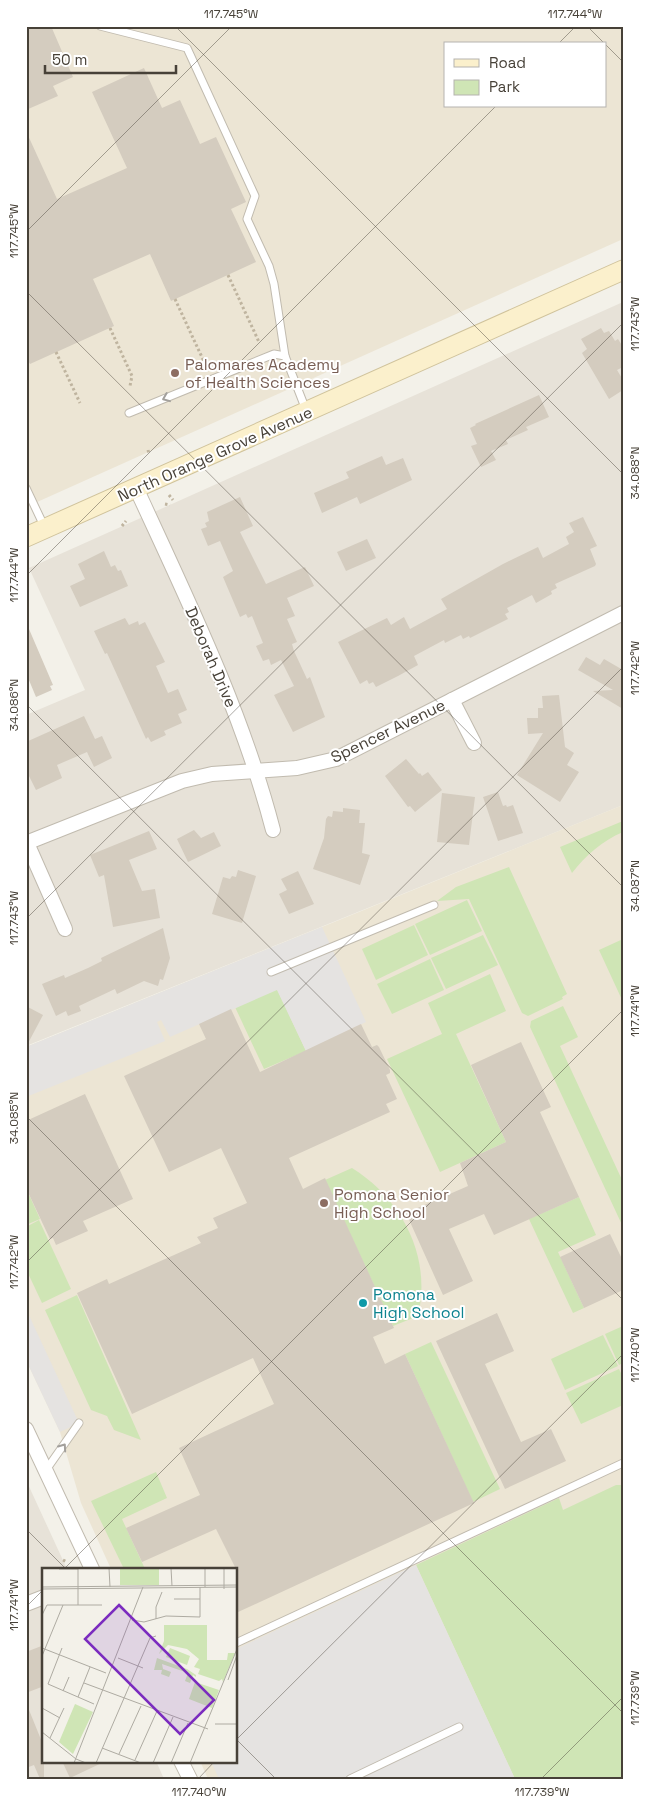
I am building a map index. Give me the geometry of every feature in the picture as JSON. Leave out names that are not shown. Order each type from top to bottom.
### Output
[{"type":"main road","name":"North Orange Grove Avenue","points":[[26,537],[136,490],[623,270]]},
{"type":"street","name":"Deborah Drive","points":[[136,490],[222,677],[255,771],[273,830]]},
{"type":"street","name":"Spencer Avenue","points":[[26,843],[182,781],[212,774],[297,768],[336,759],[623,613]]},
{"type":"street","points":[[452,700],[474,743]]},
{"type":"street","points":[[26,843],[65,930]]},
{"type":"street","points":[[26,1429],[92,1568]]},
{"type":"street","points":[[26,1604],[42,1598]]},
{"type":"street","points":[[182,1762],[190,1779]]},
{"type":"lane","points":[[100,26],[187,48],[255,196],[247,219],[269,266],[274,284],[286,356],[307,412]]},
{"type":"lane","points":[[130,413],[274,354],[286,356]]},
{"type":"lane","points":[[26,488],[45,529]]},
{"type":"lane","points":[[271,972],[434,905]]},
{"type":"lane","points":[[46,1470],[80,1423]]},
{"type":"lane","points":[[238,1642],[623,1463]]},
{"type":"lane","points":[[350,1779],[459,1727]]},
{"type":"path","points":[[228,275],[259,342]]},
{"type":"path","points":[[175,299],[206,366]]},
{"type":"path","points":[[110,328],[132,376],[130,386]]},
{"type":"path","points":[[56,352],[80,404]]},
{"type":"path","points":[[169,495],[173,500]]},
{"type":"path","points":[[165,504],[170,505]]},
{"type":"path","points":[[122,526],[126,521]]},
{"type":"shaded area","name":"Palomares Academy of Health Sciences","points":[[26,26],[623,26],[623,239],[26,507]]},
{"type":"shaded area","points":[[623,302],[623,805],[26,1046],[26,715],[85,690],[29,568]]},
{"type":"shaded area","name":"Pomona Senior High School","points":[[623,805],[623,1779],[208,1779],[200,1762],[238,1762],[238,1568],[111,1568],[81,1503],[60,1432],[26,1360],[26,1047]]},
{"type":"shaded area","points":[[322,927],[366,1022],[306,1051],[277,990],[170,1037],[161,1020],[157,1022],[165,1041],[26,1097],[26,1047]]},
{"type":"shaded area","points":[[26,1309],[79,1423],[60,1432],[26,1360]]},
{"type":"shaded area","points":[[26,1480],[67,1568],[42,1568],[42,1762],[156,1762],[164,1779],[26,1779]]},
{"type":"shaded area","points":[[416,1565],[515,1779],[219,1779],[211,1762],[238,1762],[238,1648]]},
{"type":"green space","points":[[623,821],[623,832],[595,849],[572,873],[560,847]]},
{"type":"green space","points":[[509,867],[567,994],[562,997],[563,999],[528,1016],[522,1013],[469,899],[437,901],[456,887]]},
{"type":"green space","points":[[467,900],[482,931],[430,955],[415,924]]},
{"type":"green space","points":[[414,925],[428,955],[376,980],[362,949]]},
{"type":"green space","points":[[483,935],[498,965],[446,989],[431,958]]},
{"type":"green space","points":[[623,939],[623,1002],[599,950]]},
{"type":"green space","points":[[430,959],[444,990],[392,1014],[377,984]]},
{"type":"green space","points":[[490,974],[506,1011],[456,1034],[506,1142],[440,1172],[387,1059],[442,1034],[428,1003]]},
{"type":"green space","points":[[277,989],[306,1051],[264,1069],[235,1007]]},
{"type":"green space","points":[[563,1006],[578,1037],[560,1046],[623,1182],[623,1227],[530,1027],[531,1021]]},
{"type":"green space","points":[[352,1168],[370,1181],[399,1213],[416,1251],[421,1272],[418,1316],[393,1326],[325,1180]]},
{"type":"green space","points":[[26,1188],[40,1219],[26,1225]]},
{"type":"green space","points":[[579,1197],[596,1235],[558,1252],[584,1308],[573,1313],[529,1219]]},
{"type":"green space","points":[[39,1220],[71,1289],[42,1303],[26,1269],[26,1227]]},
{"type":"green space","points":[[77,1295],[141,1440],[114,1430],[107,1416],[91,1410],[45,1310]]},
{"type":"green space","points":[[623,1326],[623,1363],[619,1365],[605,1334]]},
{"type":"green space","points":[[603,1335],[618,1366],[565,1390],[551,1359]]},
{"type":"green space","points":[[431,1342],[500,1489],[473,1502],[405,1354]]},
{"type":"green space","points":[[619,1369],[623,1377],[623,1405],[581,1424],[566,1393]]},
{"type":"green space","points":[[156,1472],[167,1498],[122,1519],[145,1568],[124,1568],[91,1501]]},
{"type":"green space","points":[[616,1485],[623,1485],[623,1779],[515,1779],[416,1565],[559,1498],[563,1510]]},
{"type":"building","points":[[26,26],[51,26],[73,77],[53,86],[58,96],[26,110]]},
{"type":"building","points":[[144,68],[162,108],[180,100],[200,144],[216,137],[246,202],[231,209],[256,262],[171,301],[150,254],[93,279],[114,326],[30,364],[26,357],[26,131],[57,199],[127,168],[92,92]]},
{"type":"building","points":[[601,328],[604,333],[609,331],[615,341],[618,339],[623,347],[623,367],[617,370],[623,380],[623,390],[609,399],[582,353],[587,349],[581,339]]},
{"type":"building","points":[[539,395],[549,417],[526,427],[528,430],[506,440],[508,444],[491,451],[496,460],[481,467],[471,446],[477,444],[470,428]]},
{"type":"building","points":[[382,456],[386,465],[403,458],[412,480],[360,504],[357,497],[322,513],[314,493],[349,478],[346,472]]},
{"type":"building","points":[[240,497],[253,526],[240,532],[266,584],[305,567],[314,586],[287,598],[295,616],[287,619],[297,642],[292,644],[294,651],[307,679],[310,677],[325,717],[293,732],[274,695],[294,686],[281,660],[271,665],[269,659],[263,661],[256,646],[263,643],[252,616],[248,618],[246,614],[240,617],[223,577],[233,571],[220,541],[208,546],[201,529],[207,527],[205,523],[209,521],[207,512]]},
{"type":"building","points":[[583,517],[597,546],[590,549],[596,564],[595,566],[555,584],[557,588],[551,591],[552,594],[536,603],[532,595],[507,608],[509,612],[505,614],[508,619],[470,638],[469,636],[463,639],[461,635],[445,643],[444,640],[414,656],[418,665],[398,676],[376,687],[373,682],[369,684],[367,680],[360,684],[338,642],[387,618],[391,625],[404,617],[410,629],[447,609],[441,599],[503,564],[538,547],[543,558],[569,544],[566,537],[574,532],[569,523]]},
{"type":"building","points":[[367,539],[376,558],[346,571],[337,552]]},
{"type":"building","points":[[104,551],[111,567],[115,565],[118,571],[121,570],[128,586],[80,607],[70,586],[85,579],[78,564]]},
{"type":"building","points":[[125,618],[129,625],[138,621],[139,625],[145,622],[165,662],[156,666],[168,693],[178,689],[187,710],[178,714],[182,723],[164,731],[166,735],[151,742],[148,737],[146,739],[107,653],[105,654],[94,631]]},
{"type":"building","points":[[26,622],[53,685],[50,686],[52,690],[36,697],[26,673]]},
{"type":"building","points":[[586,657],[600,665],[604,659],[623,670],[623,709],[593,691],[613,690],[578,670]]},
{"type":"building","points":[[559,695],[565,747],[574,753],[567,765],[579,772],[560,802],[517,775],[543,733],[528,734],[527,718],[538,718],[538,708],[543,708],[542,696]]},
{"type":"building","points":[[84,716],[95,739],[102,736],[112,758],[94,767],[87,752],[57,765],[62,778],[36,790],[26,770],[26,742]]},
{"type":"building","points":[[406,759],[422,776],[428,772],[442,790],[415,812],[410,806],[408,807],[385,776]]},
{"type":"building","points":[[498,792],[503,806],[513,805],[523,833],[498,841],[483,797]]},
{"type":"building","points":[[442,793],[475,797],[469,845],[437,842]]},
{"type":"building","points":[[343,808],[360,810],[359,823],[365,823],[362,853],[370,855],[360,885],[313,869],[324,838],[326,819],[328,816],[332,817],[333,811],[343,812]]},
{"type":"building","points":[[194,830],[201,838],[214,832],[221,846],[188,862],[177,839]]},
{"type":"building","points":[[149,831],[157,849],[129,860],[142,891],[155,889],[160,918],[113,927],[104,875],[99,877],[90,855]]},
{"type":"building","points":[[238,870],[256,876],[242,923],[212,914],[223,877],[230,879],[232,876],[236,877]]},
{"type":"building","points":[[298,871],[314,904],[289,914],[279,894],[287,890],[281,879]]},
{"type":"building","points":[[163,928],[170,958],[163,980],[160,979],[158,986],[144,981],[117,994],[115,989],[79,1006],[81,1011],[68,1016],[66,1011],[56,1016],[42,984],[64,975],[65,978],[88,968],[102,961],[101,958]]},
{"type":"building","points":[[26,1006],[43,1015],[26,1047]]},
{"type":"building","name":"Pomona High School","points":[[231,1009],[260,1072],[361,1024],[372,1047],[377,1045],[379,1047],[390,1070],[390,1073],[386,1075],[397,1099],[386,1104],[390,1112],[289,1158],[303,1189],[325,1178],[394,1328],[373,1337],[385,1364],[405,1354],[474,1503],[238,1612],[238,1568],[236,1568],[216,1529],[142,1562],[126,1528],[200,1495],[179,1448],[274,1404],[253,1358],[132,1414],[77,1293],[107,1279],[109,1284],[201,1243],[197,1237],[218,1228],[213,1218],[247,1203],[221,1148],[169,1172],[124,1076],[206,1039],[199,1024]]},
{"type":"building","points":[[521,1042],[551,1107],[540,1112],[579,1197],[494,1235],[484,1214],[449,1229],[473,1281],[443,1295],[406,1213],[468,1186],[460,1163],[506,1142],[471,1065]]},
{"type":"building","points":[[85,1094],[133,1199],[83,1221],[88,1231],[56,1245],[53,1238],[50,1239],[26,1188],[26,1121]]},
{"type":"building","points":[[610,1234],[623,1261],[623,1290],[584,1308],[560,1257]]},
{"type":"building","points":[[497,1313],[514,1351],[485,1364],[521,1442],[551,1429],[566,1461],[505,1489],[436,1341]]},
{"type":"building","points":[[42,1646],[42,1687],[26,1693],[26,1652]]},
{"type":"building","points":[[27,1705],[42,1742],[44,1779],[40,1779],[34,1765],[26,1768]]},
{"type":"building","points":[[62,1762],[104,1762],[70,1778]]},
{"type":"place","name":"Palomares Academy of Health Sciences","points":[[175,373]]},
{"type":"place","name":"Pomona Senior High School","points":[[324,1203]]},
{"type":"place","name":"Pomona High School","points":[[363,1303]]}]
